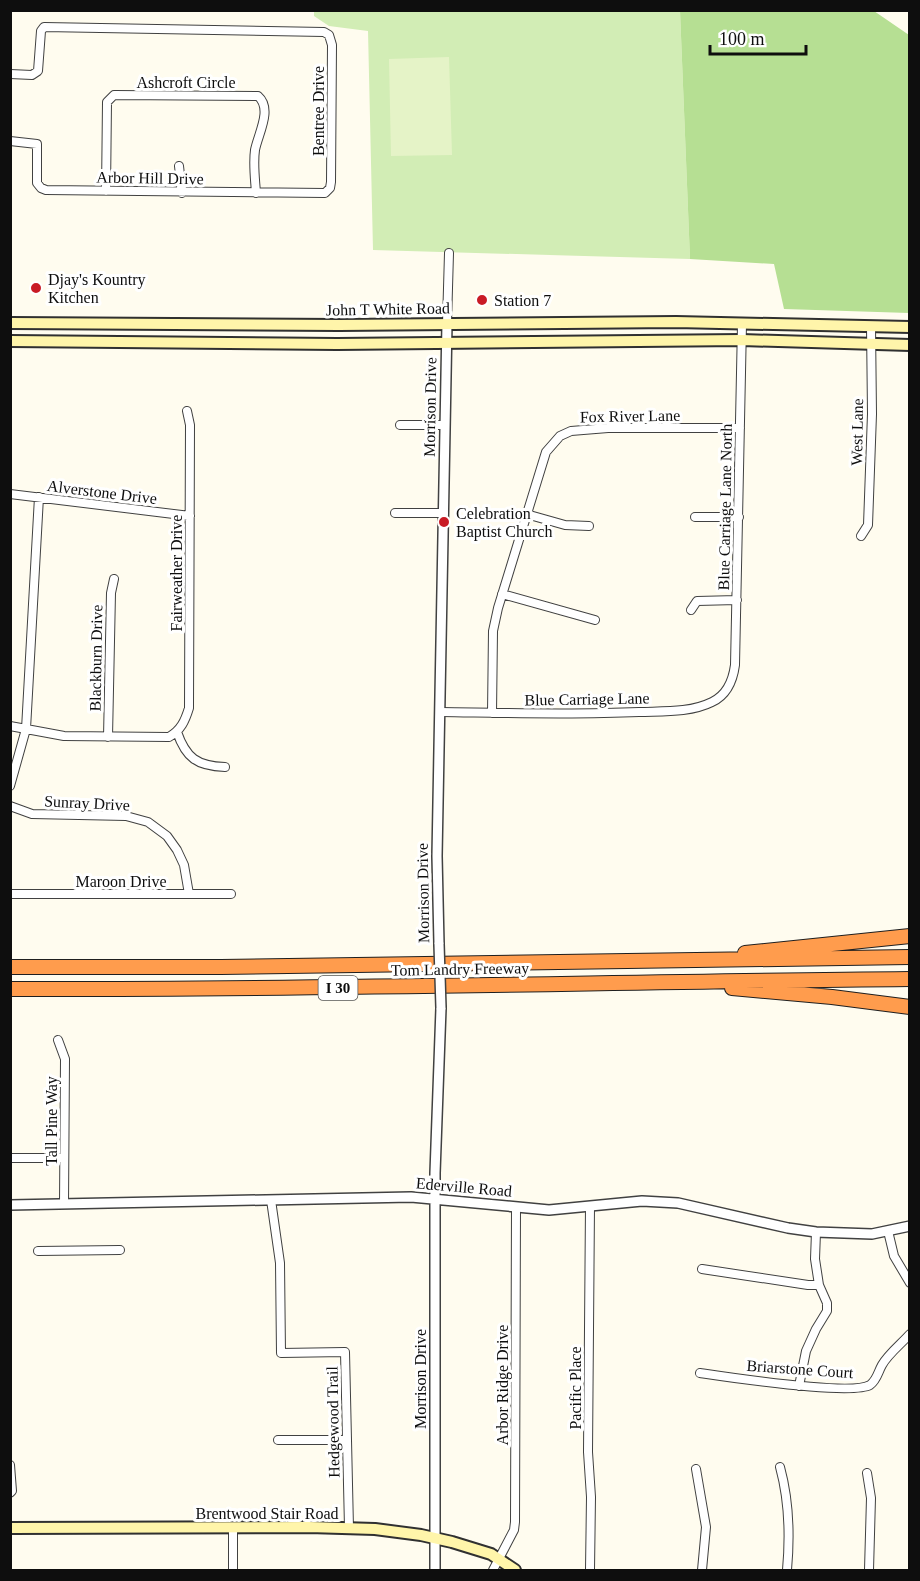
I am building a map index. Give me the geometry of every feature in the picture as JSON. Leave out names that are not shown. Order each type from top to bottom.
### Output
[{"type":"highway","points":[[662,962],[795,947],[899,939],[909,936]]},
{"type":"highway","name":"Tom Landry Freeway","points":[[10,967],[221,967],[909,957]]},
{"type":"highway","name":"Tom Landry Freeway","points":[[10,989],[352,988],[664,981],[909,980]]},
{"type":"highway","points":[[664,981],[832,997],[909,1007]]},
{"type":"main road","name":"John T White Road","points":[[10,323],[339,325],[676,322],[909,327]]},
{"type":"main road","name":"John T White Road","points":[[10,341],[337,344],[742,340],[909,345]]},
{"type":"main road","name":"Brentwood Stair Road","points":[[10,1528],[375,1529],[435,1538],[491,1554],[514,1570]]},
{"type":"street","name":"Bentree Drive","points":[[10,74],[32,75],[38,71],[41,31],[44,27],[49,26],[315,30],[324,32],[329,35],[332,45],[330,188]]},
{"type":"street","name":"Ashcroft Circle","points":[[106,191],[107,102],[114,95],[258,96],[264,104],[263,124],[255,151],[256,193]]},
{"type":"street","name":"Arbor Hill Drive","points":[[10,141],[37,144],[37,183],[40,188],[46,190],[325,193],[330,188]]},
{"type":"street","points":[[180,166],[182,193]]},
{"type":"street","points":[[447,323],[449,254]]},
{"type":"street","name":"Morrison Drive","points":[[435,1570],[436,1198],[441,1008],[437,856],[447,323]]},
{"type":"street","name":"Blue Carriage Lane North","points":[[727,689],[733,677],[735,665],[742,324]]},
{"type":"street","name":"West Lane","points":[[861,536],[868,525],[872,414],[871,326]]},
{"type":"street","name":"Fairweather Drive","points":[[177,732],[185,721],[189,708],[190,425],[187,411]]},
{"type":"street","points":[[400,425],[445,425]]},
{"type":"street","name":"Fox River Lane","points":[[492,713],[493,631],[502,594],[546,452],[560,436],[571,430],[740,428]]},
{"type":"street","name":"Alverstone Drive","points":[[10,494],[190,516]]},
{"type":"street","points":[[10,786],[26,729],[39,498]]},
{"type":"street","points":[[395,513],[444,513]]},
{"type":"street","points":[[526,514],[565,525],[589,526]]},
{"type":"street","points":[[695,517],[739,517]]},
{"type":"street","name":"Blackburn Drive","points":[[108,737],[111,593],[114,579]]},
{"type":"street","points":[[502,594],[595,620]]},
{"type":"street","points":[[691,610],[697,601],[736,600]]},
{"type":"street","name":"Blue Carriage Lane","points":[[441,712],[610,713],[683,710],[713,702],[727,689]]},
{"type":"street","points":[[10,726],[64,736],[169,736],[177,732],[183,747],[194,759],[208,766],[225,767]]},
{"type":"street","name":"Sunray Drive","points":[[10,807],[32,814],[126,816],[148,822],[167,836],[177,850],[184,865],[189,894]]},
{"type":"street","name":"Maroon Drive","points":[[10,894],[231,894]]},
{"type":"street","name":"Tall Pine Way","points":[[58,1040],[65,1059],[64,1204]]},
{"type":"street","points":[[10,1158],[64,1158]]},
{"type":"street","name":"Ederville Road","points":[[10,1205],[411,1197],[549,1210],[642,1200],[678,1203],[788,1228],[816,1232],[872,1234],[909,1226]]},
{"type":"street","name":"Hedgewood Trail","points":[[271,1200],[279,1263],[281,1353],[345,1352],[349,1528]]},
{"type":"street","name":"Arbor Ridge Drive","points":[[493,1570],[514,1530],[515,1522],[516,1206]]},
{"type":"street","name":"Pacific Place","points":[[590,1206],[588,1441],[591,1508],[590,1570]]},
{"type":"street","points":[[888,1231],[894,1256],[909,1283]]},
{"type":"street","points":[[799,1386],[806,1351],[827,1311],[827,1303],[819,1285],[815,1259],[816,1232]]},
{"type":"street","points":[[38,1251],[120,1250]]},
{"type":"street","points":[[702,1269],[819,1285]]},
{"type":"street","name":"Briarstone Court","points":[[700,1373],[799,1386],[852,1388],[868,1386],[875,1380],[882,1364],[909,1334]]},
{"type":"street","points":[[278,1440],[346,1440]]},
{"type":"street","points":[[10,1465],[10,1493]]},
{"type":"street","points":[[780,1467],[784,1481],[788,1521],[787,1570]]},
{"type":"street","points":[[696,1469],[706,1527],[702,1570]]},
{"type":"street","points":[[867,1473],[871,1497],[869,1570]]},
{"type":"street","points":[[233,1527],[233,1570]]},
{"type":"green space","points":[[314,10],[680,11],[690,259],[373,250],[368,31],[329,26],[314,16]]},
{"type":"green space","points":[[680,11],[874,11],[909,35],[909,313],[784,309],[774,264],[690,259]]},
{"type":"green space","points":[[449,57],[452,155],[391,156],[389,59]]},
{"type":"place","name":"Djay's Kountry Kitchen","points":[[36,288]]},
{"type":"place","name":"Station 7","points":[[482,300]]},
{"type":"place","name":"Celebration Baptist Church","points":[[444,522]]}]
